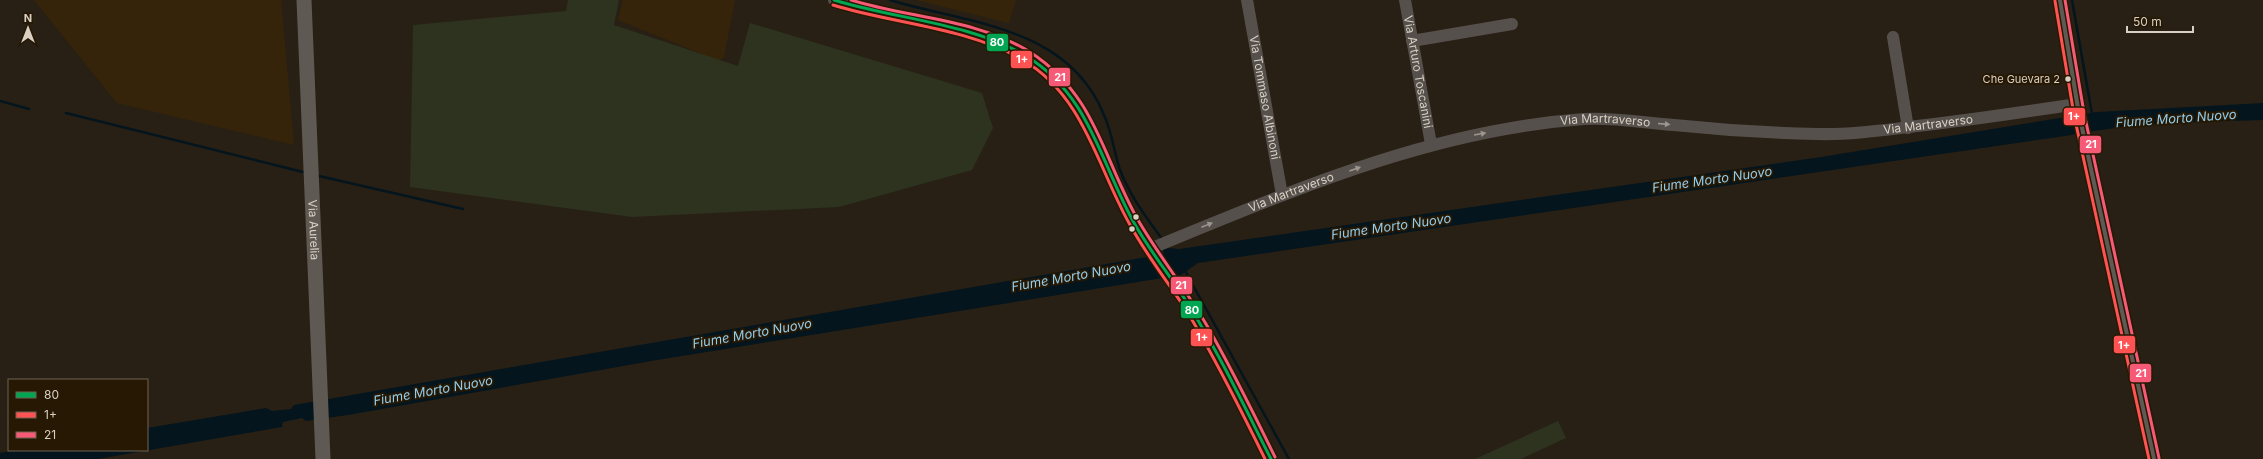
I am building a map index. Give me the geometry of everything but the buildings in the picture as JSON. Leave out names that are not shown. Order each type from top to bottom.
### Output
[{"type":"main road","name":"Via Aurelia","points":[[304,0],[323,459]]},
{"type":"main road","points":[[2060,0],[2078,109],[2154,459]]},
{"type":"street","points":[[834,0],[879,14],[987,40],[1016,51],[1047,71],[1071,94],[1085,116],[1118,193],[1134,222],[1154,248],[1210,340],[1271,459]]},
{"type":"street","name":"Via Tommaso Albinoni","points":[[1247,0],[1282,195]]},
{"type":"street","name":"Via Arturo Toscanini","points":[[1405,0],[1432,144]]},
{"type":"street","points":[[1412,41],[1512,24]]},
{"type":"street","points":[[1893,38],[1908,128]]},
{"type":"street","name":"Via Martraverso","points":[[1154,248],[1282,195],[1432,144],[1527,126],[1586,119],[1757,133],[1826,134],[1908,128],[2078,109]]},
{"type":"shaded area","points":[[34,0],[281,0],[294,145],[117,103]]},
{"type":"shaded area","points":[[623,0],[735,0],[724,57],[720,60],[714,59],[618,20]]},
{"type":"shaded area","points":[[917,0],[1016,0],[1009,23]]},
{"type":"green space","points":[[568,0],[619,0],[614,25],[738,66],[750,23],[982,93],[993,128],[972,170],[839,207],[632,217],[410,187],[413,25],[566,11]]},
{"type":"green space","points":[[1558,421],[1566,438],[1521,459],[1475,459]]},
{"type":"water","name":"Fiume Morto Nuovo","points":[[2263,103],[2263,120],[2167,123],[2119,127],[1198,263],[1181,275],[657,360],[348,415],[306,421],[302,418],[283,422],[282,427],[148,450],[148,428],[266,408],[272,411],[291,409],[294,405],[1164,254],[1163,250],[1169,248],[1179,249],[1821,157],[2097,112]]},
{"type":"water","points":[[11,451],[144,451],[98,459],[0,459],[0,453]]},
{"type":"waterway","points":[[890,0],[983,23],[1013,33],[1041,46],[1066,63],[1088,85],[1104,115],[1109,128],[1124,180],[1139,206],[1162,239]]},
{"type":"waterway","points":[[2072,0],[2092,114]]},
{"type":"waterway","points":[[0,101],[29,109]]},
{"type":"waterway","points":[[66,113],[303,172]]},
{"type":"waterway","points":[[319,176],[463,209]]},
{"type":"waterway","points":[[1184,269],[1289,459]]},
{"type":"transit line","name":"80","points":[[834,0],[981,36],[1026,56],[1047,72],[1065,89],[1091,130],[1133,221],[1202,327],[1271,459]]},
{"type":"transit line","name":"21","points":[[851,0],[942,20],[988,32],[1030,52],[1052,69],[1070,88],[1096,129],[1138,220],[1206,324],[1233,373],[1275,457]]},
{"type":"transit line","name":"21","points":[[2065,0],[2084,113],[2159,458]]},
{"type":"transit line","name":"1+","points":[[2055,1],[2074,115],[2149,459]]},
{"type":"transit line","name":"1+","points":[[833,5],[880,17],[930,27],[978,40],[1023,60],[1044,75],[1061,93],[1075,112],[1129,223],[1150,258],[1188,313],[1265,459]]},
{"type":"place","name":"Che Guevara 2","points":[[2068,79]]}]
